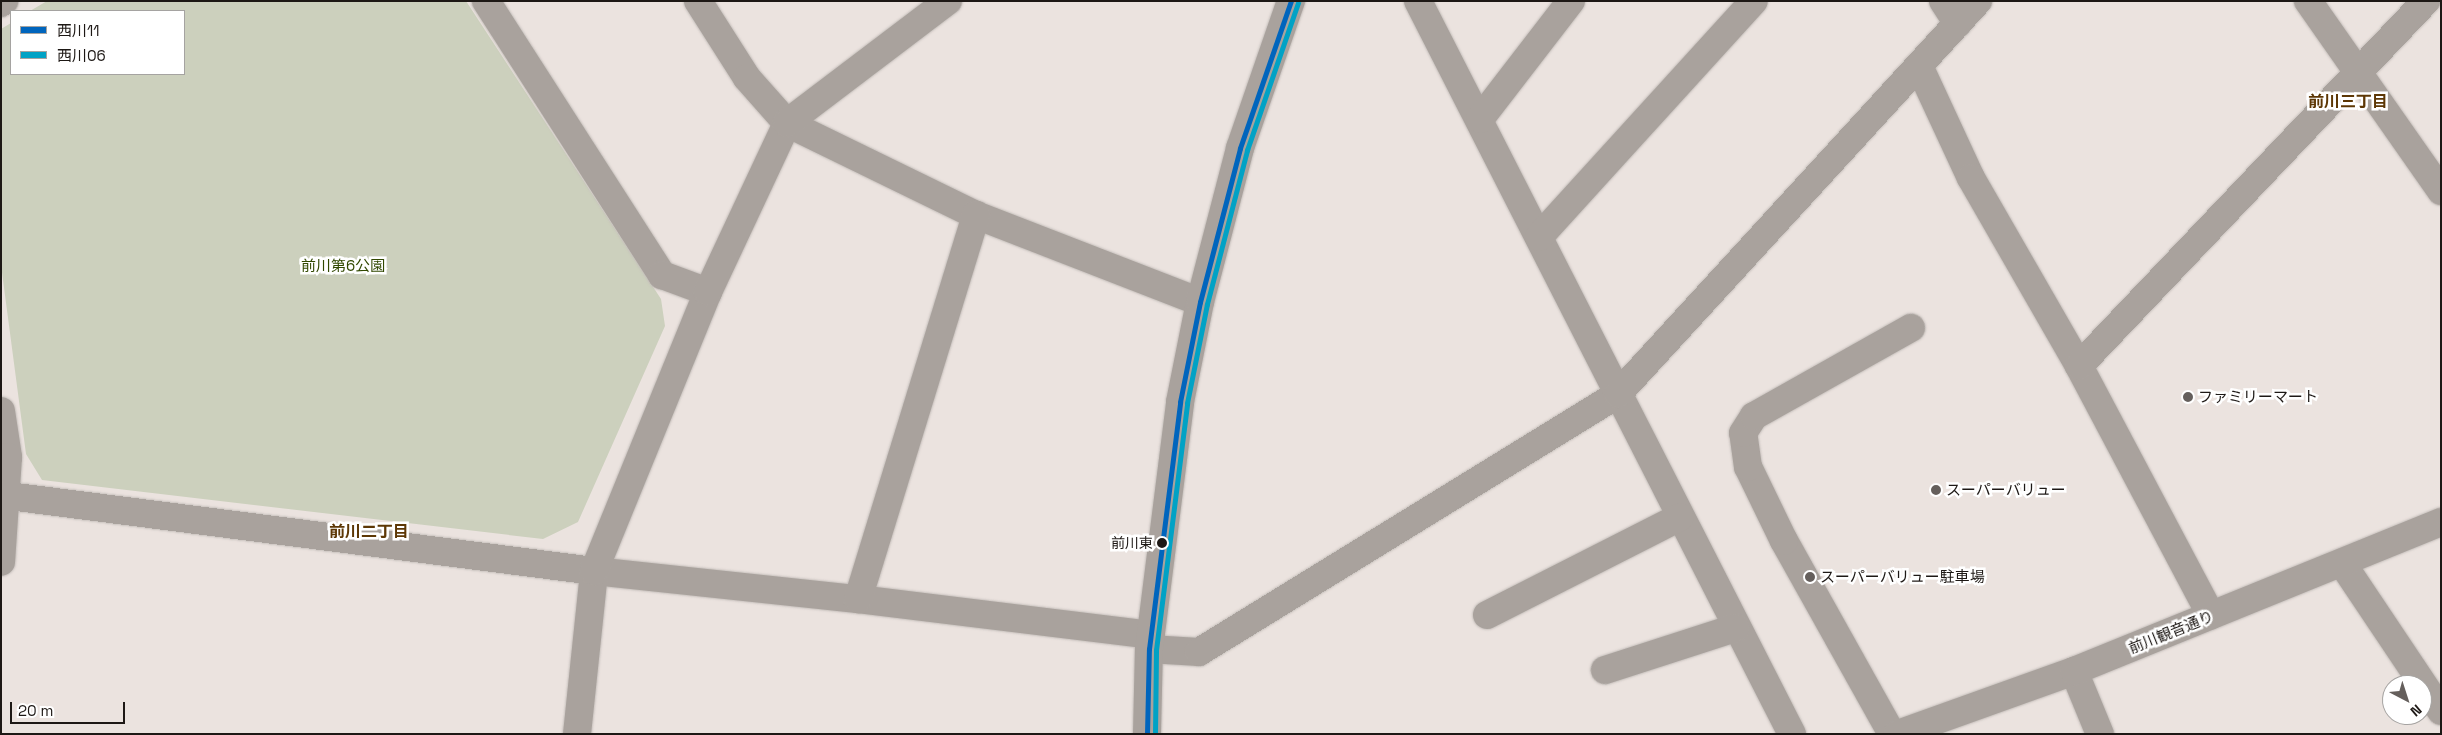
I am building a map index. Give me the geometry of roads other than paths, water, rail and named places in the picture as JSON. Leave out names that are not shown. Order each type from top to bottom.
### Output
[{"type":"street","points":[[486,1],[662,276],[708,292]]},
{"type":"street","points":[[698,1],[747,78],[787,123],[976,215],[1200,302]]},
{"type":"street","points":[[577,734],[594,571],[708,292],[787,123],[948,1]]},
{"type":"street","points":[[1147,734],[1150,642],[1180,402],[1200,302],[1240,148],[1291,1]]},
{"type":"street","points":[[1418,1],[1480,119],[1735,628],[1792,734]]},
{"type":"street","points":[[1480,119],[1571,1]]},
{"type":"street","points":[[1539,237],[1754,1]]},
{"type":"street","points":[[1943,1],[1958,24]]},
{"type":"street","points":[[4,495],[594,571],[858,599],[1150,642],[1199,652],[1618,394],[1978,1]]},
{"type":"street","points":[[2308,1],[2441,191]]},
{"type":"street","points":[[2079,366],[2358,75],[2426,1]]},
{"type":"street","points":[[1919,66],[1971,178],[2079,366],[2211,615]]},
{"type":"street","points":[[858,599],[976,215]]},
{"type":"street","points":[[1892,734],[1784,541],[1748,467],[1743,434],[1754,416],[1911,328]]},
{"type":"street","points":[[1,411],[8,457],[1,562]]},
{"type":"street","points":[[1487,615],[1680,517]]},
{"type":"street","name":"前川観音通り","points":[[1898,734],[2074,670],[2441,522]]},
{"type":"street","points":[[2342,563],[2441,710]]},
{"type":"street","points":[[1605,670],[1735,628]]},
{"type":"street","points":[[2074,670],[2100,734]]},
{"type":"place","name":"ファミリーマート","points":[[2188,397]]},
{"type":"place","name":"スーパーバリュー","points":[[1936,490]]},
{"type":"place","name":"前川東","points":[[1162,543]]},
{"type":"place","name":"スーパーバリュー駐車場","points":[[1810,577]]},
{"type":"district","name":"前川三丁目","points":[[2348,102]]},
{"type":"district","name":"前川二丁目","points":[[369,532]]},
{"type":"park label","name":"前川第6公園","points":[[343,266]]}]
